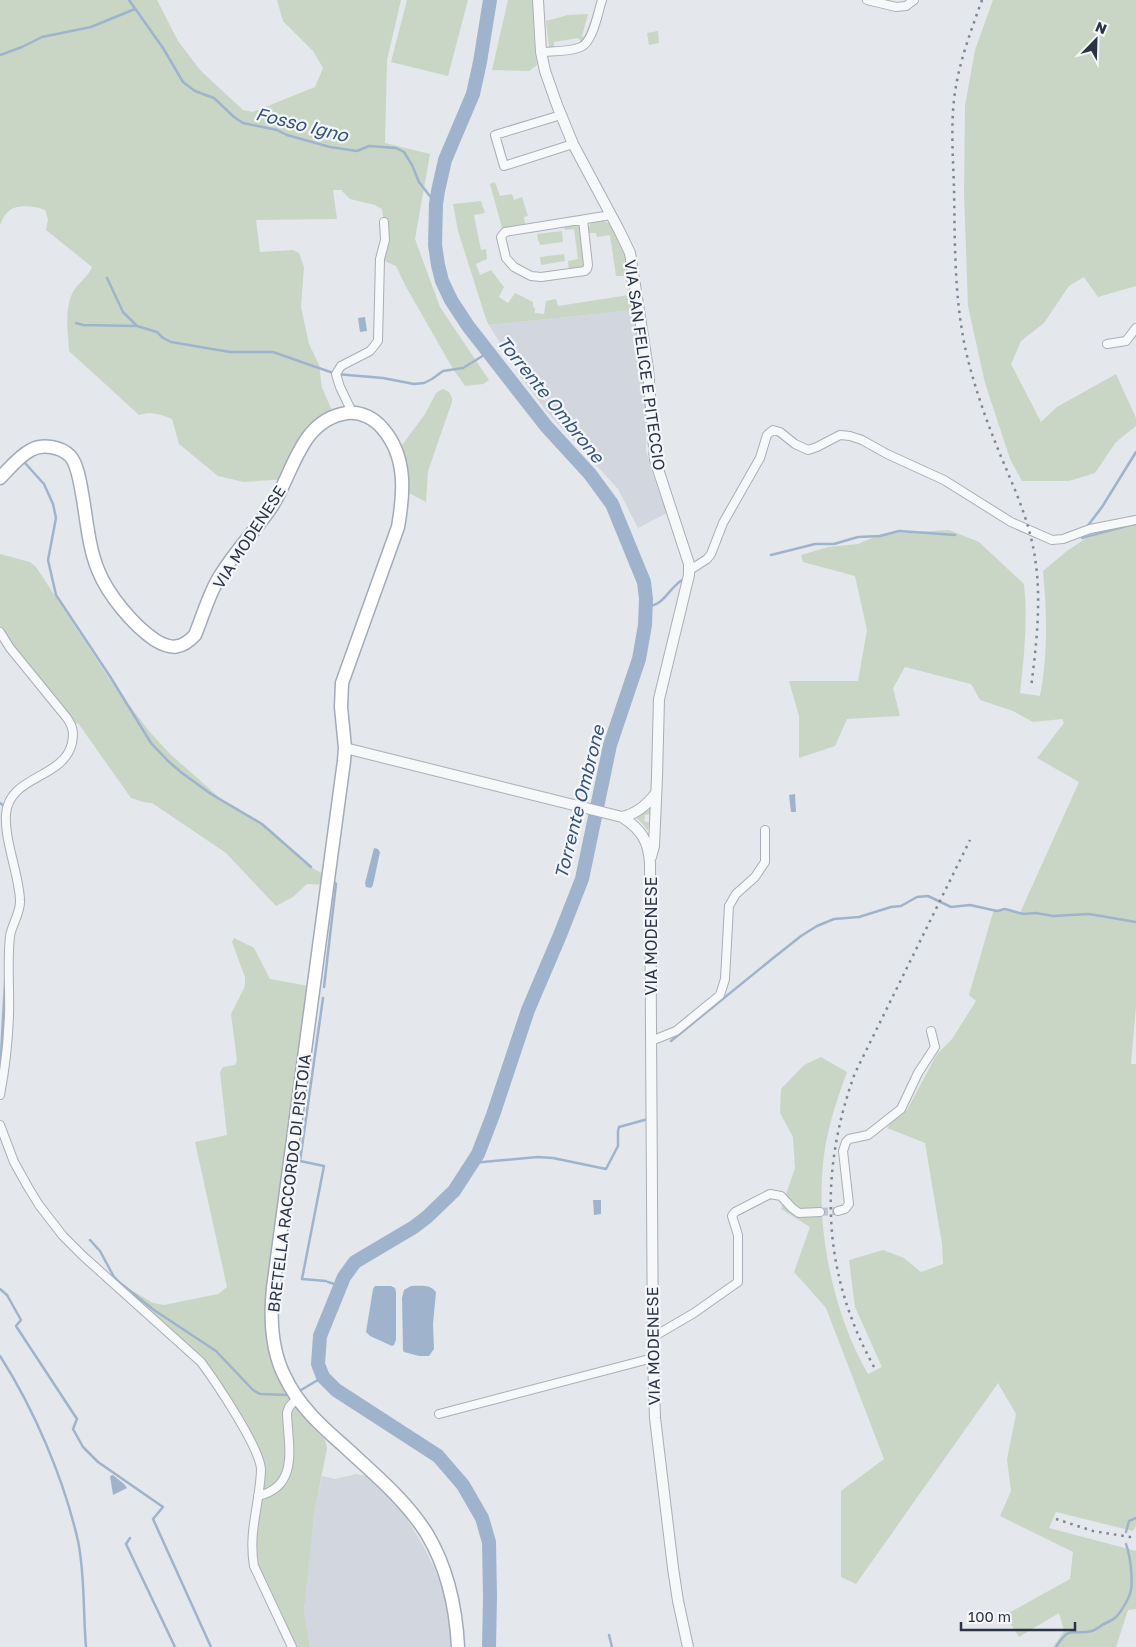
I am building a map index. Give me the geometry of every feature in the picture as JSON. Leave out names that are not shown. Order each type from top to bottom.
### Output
[{"type":"main road","name":"VIA MODENESE","points":[[0,478],[24,454],[42,446],[57,449],[70,456],[78,473],[91,548],[98,570],[112,596],[152,638],[164,646],[176,647],[188,643],[195,635],[219,577],[271,507],[307,438],[322,423],[334,415],[352,412]]},
{"type":"main road","points":[[345,748],[341,707],[342,683],[398,526],[402,486],[397,449],[388,434],[378,422],[363,414],[352,412]]},
{"type":"main road","name":"BRETELLA RACCORDO DI PISTOIA","points":[[345,748],[272,1301],[272,1332],[279,1364],[297,1398],[320,1424],[400,1500],[426,1533],[436,1550],[449,1585],[456,1618],[458,1647]]},
{"type":"street","name":"VIA SAN FELICE E PITECCIO","points":[[538,0],[541,52],[545,72],[573,144],[626,244],[632,265],[648,369],[654,460],[690,570],[659,699],[654,846],[650,861]]},
{"type":"street","points":[[541,52],[574,48],[586,44],[590,39],[602,0]]},
{"type":"street","points":[[867,0],[896,7],[906,6],[914,0]]},
{"type":"street","points":[[561,115],[495,135],[504,166],[573,144]]},
{"type":"street","points":[[583,220],[588,265],[585,271],[534,277],[514,267],[505,255],[501,238],[504,232],[611,215]]},
{"type":"street","points":[[352,412],[336,374],[341,366],[370,351],[378,341],[380,258],[385,240],[384,222]]},
{"type":"street","points":[[1107,344],[1126,341],[1136,328]]},
{"type":"street","points":[[690,570],[711,554],[723,523],[760,458],[767,435],[772,430],[780,432],[795,444],[808,450],[840,435],[862,440],[887,454],[944,480],[1012,522],[1056,541],[1090,528],[1136,520]]},
{"type":"street","points":[[0,632],[10,648],[73,726],[74,731],[71,746],[63,761],[23,786],[11,799],[7,807],[7,824],[20,899],[10,943],[9,1017],[0,1095]]},
{"type":"street","points":[[345,748],[617,816],[634,825],[642,834],[646,842],[650,861]]},
{"type":"street","points":[[617,816],[632,814],[642,808],[656,793]]},
{"type":"street","points":[[651,1041],[676,1031],[720,995],[725,979],[729,906],[736,894],[755,876],[765,862],[765,830]]},
{"type":"street","name":"VIA MODENESE","points":[[650,861],[655,1418],[675,1586],[688,1647]]},
{"type":"street","points":[[0,946],[10,943]]},
{"type":"street","points":[[838,1211],[847,1208],[849,1204],[844,1151],[846,1142],[849,1139],[868,1135],[901,1109],[918,1073],[935,1046],[931,1031]]},
{"type":"street","points":[[0,1125],[14,1162],[50,1220],[83,1256],[201,1362],[223,1394],[259,1457],[261,1468],[253,1526],[252,1552],[254,1566],[292,1647]]},
{"type":"street","points":[[653,1337],[694,1313],[738,1282],[738,1235],[732,1216],[735,1212],[761,1197],[774,1194],[783,1198],[799,1213],[820,1212]]},
{"type":"street","points":[[439,1414],[653,1358]]},
{"type":"street","points":[[258,1496],[278,1488],[287,1472],[289,1456],[287,1413],[289,1407],[297,1398]]},
{"type":"shaded area","points":[[635,310],[646,401],[646,451],[667,513],[638,528],[618,489],[548,413],[520,376],[525,373],[516,358],[510,359],[489,325]]},
{"type":"shaded area","points":[[356,1474],[367,1476],[386,1494],[401,1510],[423,1545],[439,1578],[445,1597],[451,1647],[310,1647],[304,1611],[314,1515],[322,1476],[335,1479]]},
{"type":"green space","points":[[0,0],[157,0],[178,41],[200,70],[243,110],[253,112],[315,87],[323,68],[313,51],[283,21],[277,0],[401,0],[387,60],[385,143],[430,154],[415,239],[440,307],[489,380],[483,384],[465,386],[453,369],[396,266],[380,259],[384,222],[382,209],[375,205],[350,199],[341,190],[333,190],[337,219],[256,220],[260,252],[293,250],[299,253],[304,267],[301,307],[309,344],[319,365],[322,388],[334,415],[322,423],[286,479],[244,482],[218,476],[179,444],[172,419],[148,413],[139,415],[69,351],[68,306],[73,292],[92,267],[46,230],[48,219],[45,210],[36,207],[17,207],[8,212],[0,225]]},
{"type":"green space","points":[[407,0],[468,0],[448,76],[391,62]]},
{"type":"green space","points":[[508,0],[533,0],[537,65],[529,71],[492,70]]},
{"type":"green space","points":[[993,0],[1136,0],[1136,286],[1098,297],[1084,277],[1069,286],[1044,323],[1021,341],[1011,364],[1041,422],[1057,407],[1116,374],[1136,418],[1136,426],[1116,442],[1095,473],[1069,481],[1022,481],[1010,459],[985,383],[968,306],[964,193],[965,106],[975,50]]},
{"type":"green space","points":[[588,14],[582,36],[587,40],[582,43],[578,38],[554,42],[554,47],[549,47],[546,21],[568,15]]},
{"type":"green space","points":[[658,31],[659,43],[649,45],[647,33]]},
{"type":"green space","points":[[495,182],[500,196],[512,194],[514,200],[522,197],[528,216],[524,217],[525,224],[502,228],[490,184]]},
{"type":"green space","points":[[481,201],[485,213],[474,215],[481,250],[486,249],[487,259],[476,264],[480,275],[491,270],[504,287],[499,297],[508,303],[515,293],[533,302],[535,313],[544,314],[546,301],[556,299],[558,306],[629,295],[625,276],[616,276],[610,235],[597,237],[596,233],[589,233],[591,223],[603,221],[610,224],[626,258],[635,310],[489,325],[458,231],[453,204]]},
{"type":"green space","points":[[576,224],[581,228],[585,267],[569,270],[568,261],[578,259],[574,229],[565,230],[564,225]]},
{"type":"green space","points":[[562,231],[563,242],[540,245],[537,234]]},
{"type":"green space","points":[[564,254],[565,261],[541,265],[540,257]]},
{"type":"green space","points":[[443,389],[449,392],[452,402],[428,471],[426,502],[407,492],[400,448],[425,414],[436,393]]},
{"type":"green space","points":[[1136,523],[1136,1006],[1131,1064],[1136,1064],[1136,1526],[1133,1531],[1056,1512],[1049,1528],[1136,1551],[1136,1609],[1128,1610],[1116,1647],[1053,1647],[1064,1631],[1059,1613],[1019,1637],[1005,1615],[1070,1579],[1073,1552],[1000,1516],[1011,1491],[1007,1459],[1016,1414],[998,1383],[856,1584],[841,1577],[841,1491],[884,1459],[826,1308],[794,1272],[810,1227],[781,1209],[795,1168],[793,1137],[780,1113],[781,1089],[804,1065],[821,1057],[847,1072],[826,1140],[823,1164],[822,1217],[825,1245],[837,1300],[856,1351],[868,1374],[882,1367],[855,1307],[849,1260],[883,1250],[904,1258],[921,1272],[943,1264],[942,1244],[925,1143],[887,1128],[907,1110],[937,1054],[952,1039],[976,1001],[969,995],[994,909],[1020,913],[1079,782],[1037,758],[1064,723],[1062,719],[1033,722],[1013,711],[980,700],[971,684],[905,667],[893,688],[900,716],[847,719],[835,746],[799,758],[799,716],[789,681],[858,681],[867,630],[855,576],[803,562],[801,555],[828,547],[858,544],[881,534],[949,530],[979,542],[1024,584],[1026,625],[1020,693],[1040,696],[1043,681],[1046,634],[1043,571],[1085,539]]},
{"type":"green space","points":[[0,554],[30,562],[36,567],[110,680],[149,731],[170,754],[221,799],[262,824],[307,865],[329,877],[328,885],[307,884],[293,897],[276,906],[226,853],[152,803],[131,798],[78,723],[73,726],[0,632]]},
{"type":"green space","points":[[649,808],[651,809],[650,814],[645,815],[644,821],[649,823],[648,831],[635,817]]},
{"type":"green space","points":[[234,938],[254,948],[270,979],[309,986],[270,1270],[281,1383],[292,1403],[325,1440],[327,1448],[314,1515],[304,1611],[310,1647],[294,1647],[262,1583],[253,1554],[259,1494],[258,1454],[208,1372],[126,1296],[130,1291],[133,1291],[153,1303],[164,1305],[218,1294],[227,1287],[195,1142],[227,1135],[220,1072],[223,1067],[235,1065],[237,1061],[231,1014],[245,986],[245,977],[232,942]]},
{"type":"water","points":[[365,317],[367,331],[360,332],[358,318]]},
{"type":"water","points":[[795,794],[796,812],[791,812],[789,795]]},
{"type":"water","points":[[374,848],[380,852],[371,888],[366,887],[365,883]]},
{"type":"water","points":[[593,1200],[601,1200],[601,1214],[594,1215]]},
{"type":"water","points":[[375,1286],[391,1286],[395,1288],[396,1340],[392,1346],[370,1336],[366,1332]]},
{"type":"water","points":[[411,1286],[428,1287],[436,1292],[433,1324],[434,1349],[429,1356],[419,1356],[404,1352],[403,1350],[402,1298],[404,1290]]},
{"type":"water","points":[[113,1475],[127,1488],[113,1495],[110,1476]]},
{"type":"waterway","name":"Fosso Igno","points":[[129,0],[163,48],[183,82],[195,91],[214,98],[243,123],[277,130],[287,135],[330,147],[357,151],[369,146],[396,148],[404,152],[419,182],[436,204]]},
{"type":"waterway","name":"Torrente Ombrone","points":[[489,1647],[489,1542],[482,1518],[463,1485],[438,1456],[336,1390],[323,1377],[318,1364],[320,1336],[344,1277],[355,1262],[414,1227],[427,1217],[454,1191],[478,1154],[528,1010],[582,879],[610,745],[639,659],[645,625],[646,599],[644,582],[612,504],[590,474],[546,426],[468,326],[451,300],[442,281],[438,265],[435,245],[438,191],[445,160],[473,94],[490,0]]},
{"type":"waterway","points":[[0,55],[42,37],[91,27],[135,9]]},
{"type":"waterway","points":[[107,278],[123,312],[137,326],[157,332],[171,342],[230,352],[273,352],[336,374],[383,378],[414,384],[424,383],[443,371],[463,368],[489,352]]},
{"type":"waterway","points":[[76,323],[83,325],[137,326]]},
{"type":"waterway","points":[[1086,528],[1102,507],[1136,452]]},
{"type":"waterway","points":[[25,463],[44,484],[53,504],[56,518],[48,560],[56,595],[151,743],[182,773],[211,794],[262,824],[311,867]]},
{"type":"waterway","points":[[1082,538],[1136,524]]},
{"type":"waterway","points":[[771,555],[815,544],[834,544],[858,537],[880,536],[899,531],[955,535]]},
{"type":"waterway","points":[[646,607],[658,603],[682,580]]},
{"type":"waterway","points":[[0,803],[4,806],[4,810]]},
{"type":"waterway","points":[[324,987],[336,884],[333,881]]},
{"type":"waterway","points":[[671,1041],[801,936],[817,926],[834,919],[859,917],[891,907],[901,906],[917,897],[928,896],[951,907],[970,905],[997,911],[1005,909],[1023,914],[1036,913],[1053,916],[1089,914],[1136,922]]},
{"type":"waterway","points":[[0,1072],[5,983]]},
{"type":"waterway","points":[[323,998],[300,1161],[324,1166],[302,1279],[326,1281]]},
{"type":"waterway","points":[[472,1163],[538,1157],[553,1158],[606,1169],[618,1146],[619,1127],[648,1119]]},
{"type":"waterway","points":[[90,1240],[100,1251],[114,1277],[119,1282],[154,1310],[216,1351],[253,1390],[260,1394],[288,1395]]},
{"type":"waterway","points":[[328,1282],[340,1286]]},
{"type":"waterway","points":[[0,1289],[7,1295],[21,1320],[16,1326],[77,1419],[73,1429],[83,1447],[98,1462],[163,1507],[153,1519],[211,1647]]},
{"type":"waterway","points":[[0,1356],[36,1421],[65,1493],[78,1541],[82,1567],[86,1647]]},
{"type":"waterway","points":[[301,1390],[323,1377]]},
{"type":"waterway","points":[[1126,1532],[1129,1521],[1136,1518]]},
{"type":"waterway","points":[[130,1538],[126,1544],[175,1647]]},
{"type":"waterway","points":[[1056,1647],[1068,1633],[1093,1631],[1113,1620],[1120,1612],[1129,1596],[1132,1585],[1131,1567],[1126,1544]]},
{"type":"waterway","points":[[609,1635],[612,1647]]},
{"type":"tunnel","points":[[820,1212],[838,1211]]},
{"type":"railway","points":[[982,0],[964,53],[954,99],[952,137],[956,275],[963,339],[971,370],[987,420],[1025,516],[1032,542],[1037,578],[1038,615],[1031,688]]},
{"type":"railway","points":[[874,1367],[853,1322],[836,1260],[831,1198],[833,1166],[838,1135],[855,1073],[970,840]]},
{"type":"railway","points":[[1056,1519],[1093,1531],[1136,1538]]}]
